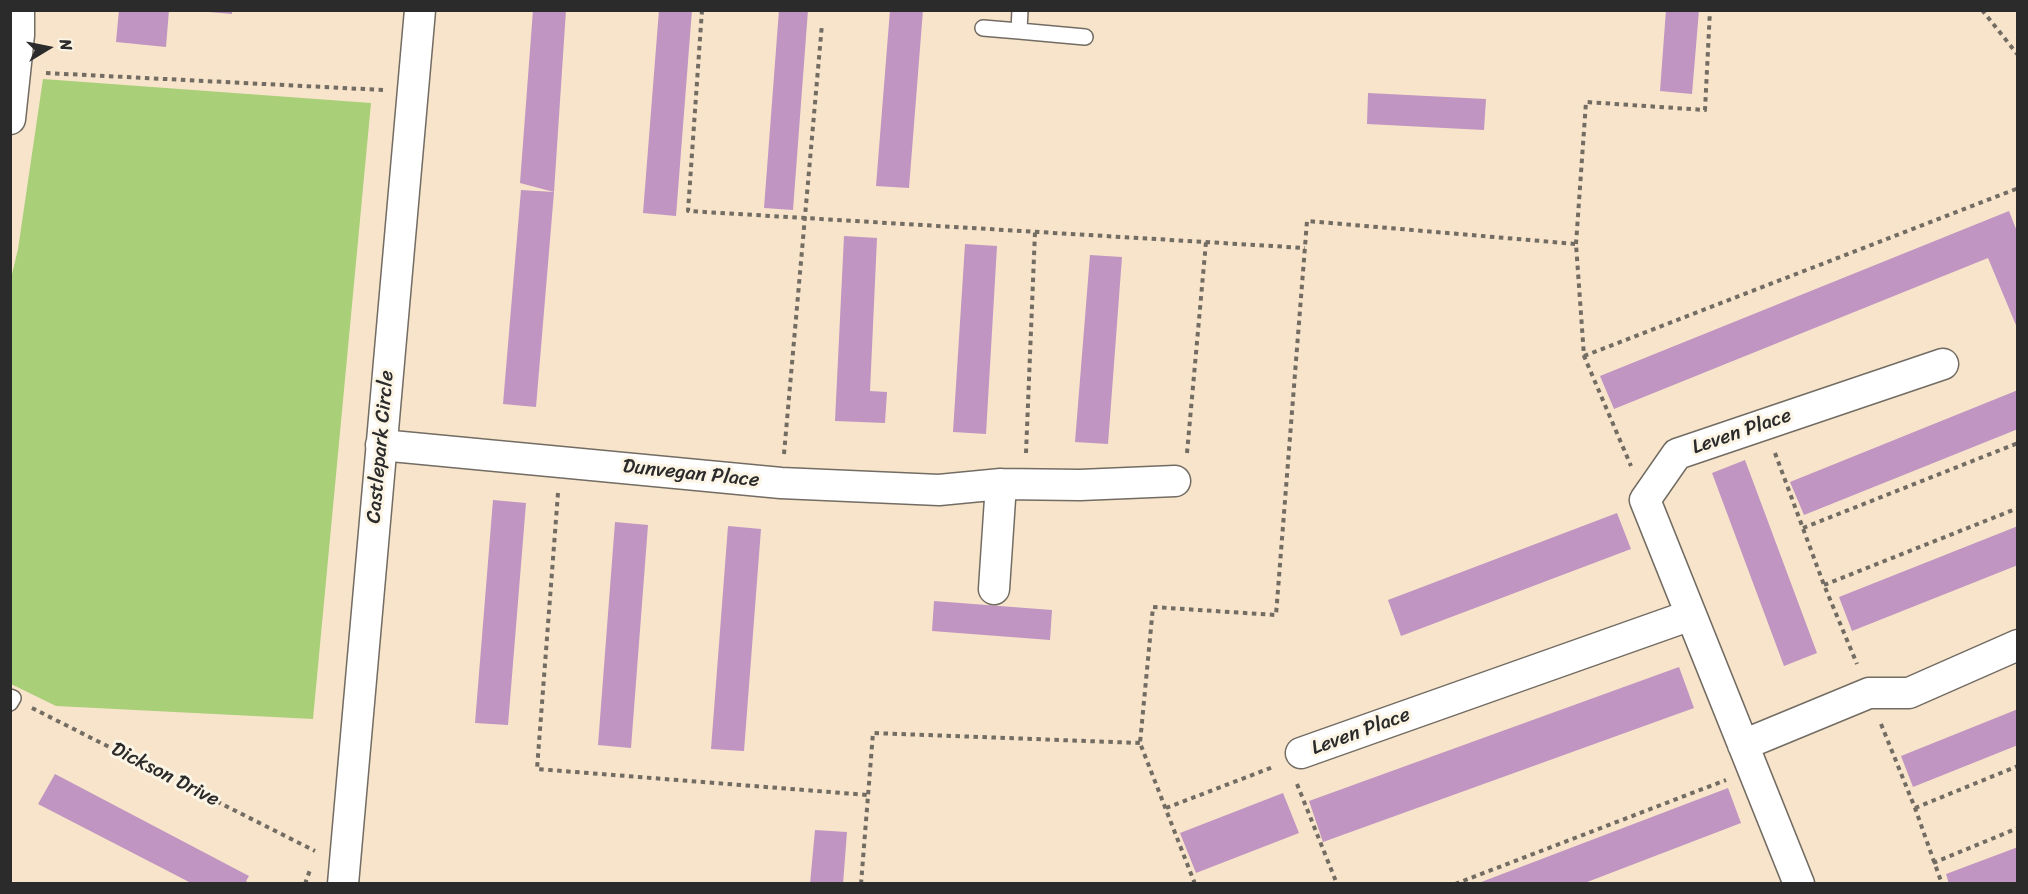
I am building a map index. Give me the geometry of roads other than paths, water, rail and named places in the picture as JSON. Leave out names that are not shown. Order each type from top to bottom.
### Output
[{"type":"street","points":[[10,119],[19,10]]},
{"type":"street","name":"Castlepark Circle","points":[[343,884],[420,10]]},
{"type":"street","name":"Leven Place","points":[[1289,760],[1691,615],[1645,500],[1677,454],[1943,364]]},
{"type":"street","name":"Dunvegan Place","points":[[381,445],[781,483],[939,490],[1013,484],[1080,485],[1175,481]]},
{"type":"street","points":[[994,588],[1013,484]]},
{"type":"street","points":[[1691,615],[1799,884]]},
{"type":"street","points":[[1748,757],[1869,693],[1909,693],[2018,645]]},
{"type":"lane","points":[[1019,31],[1020,10]]},
{"type":"lane","points":[[983,28],[1085,37]]}]
